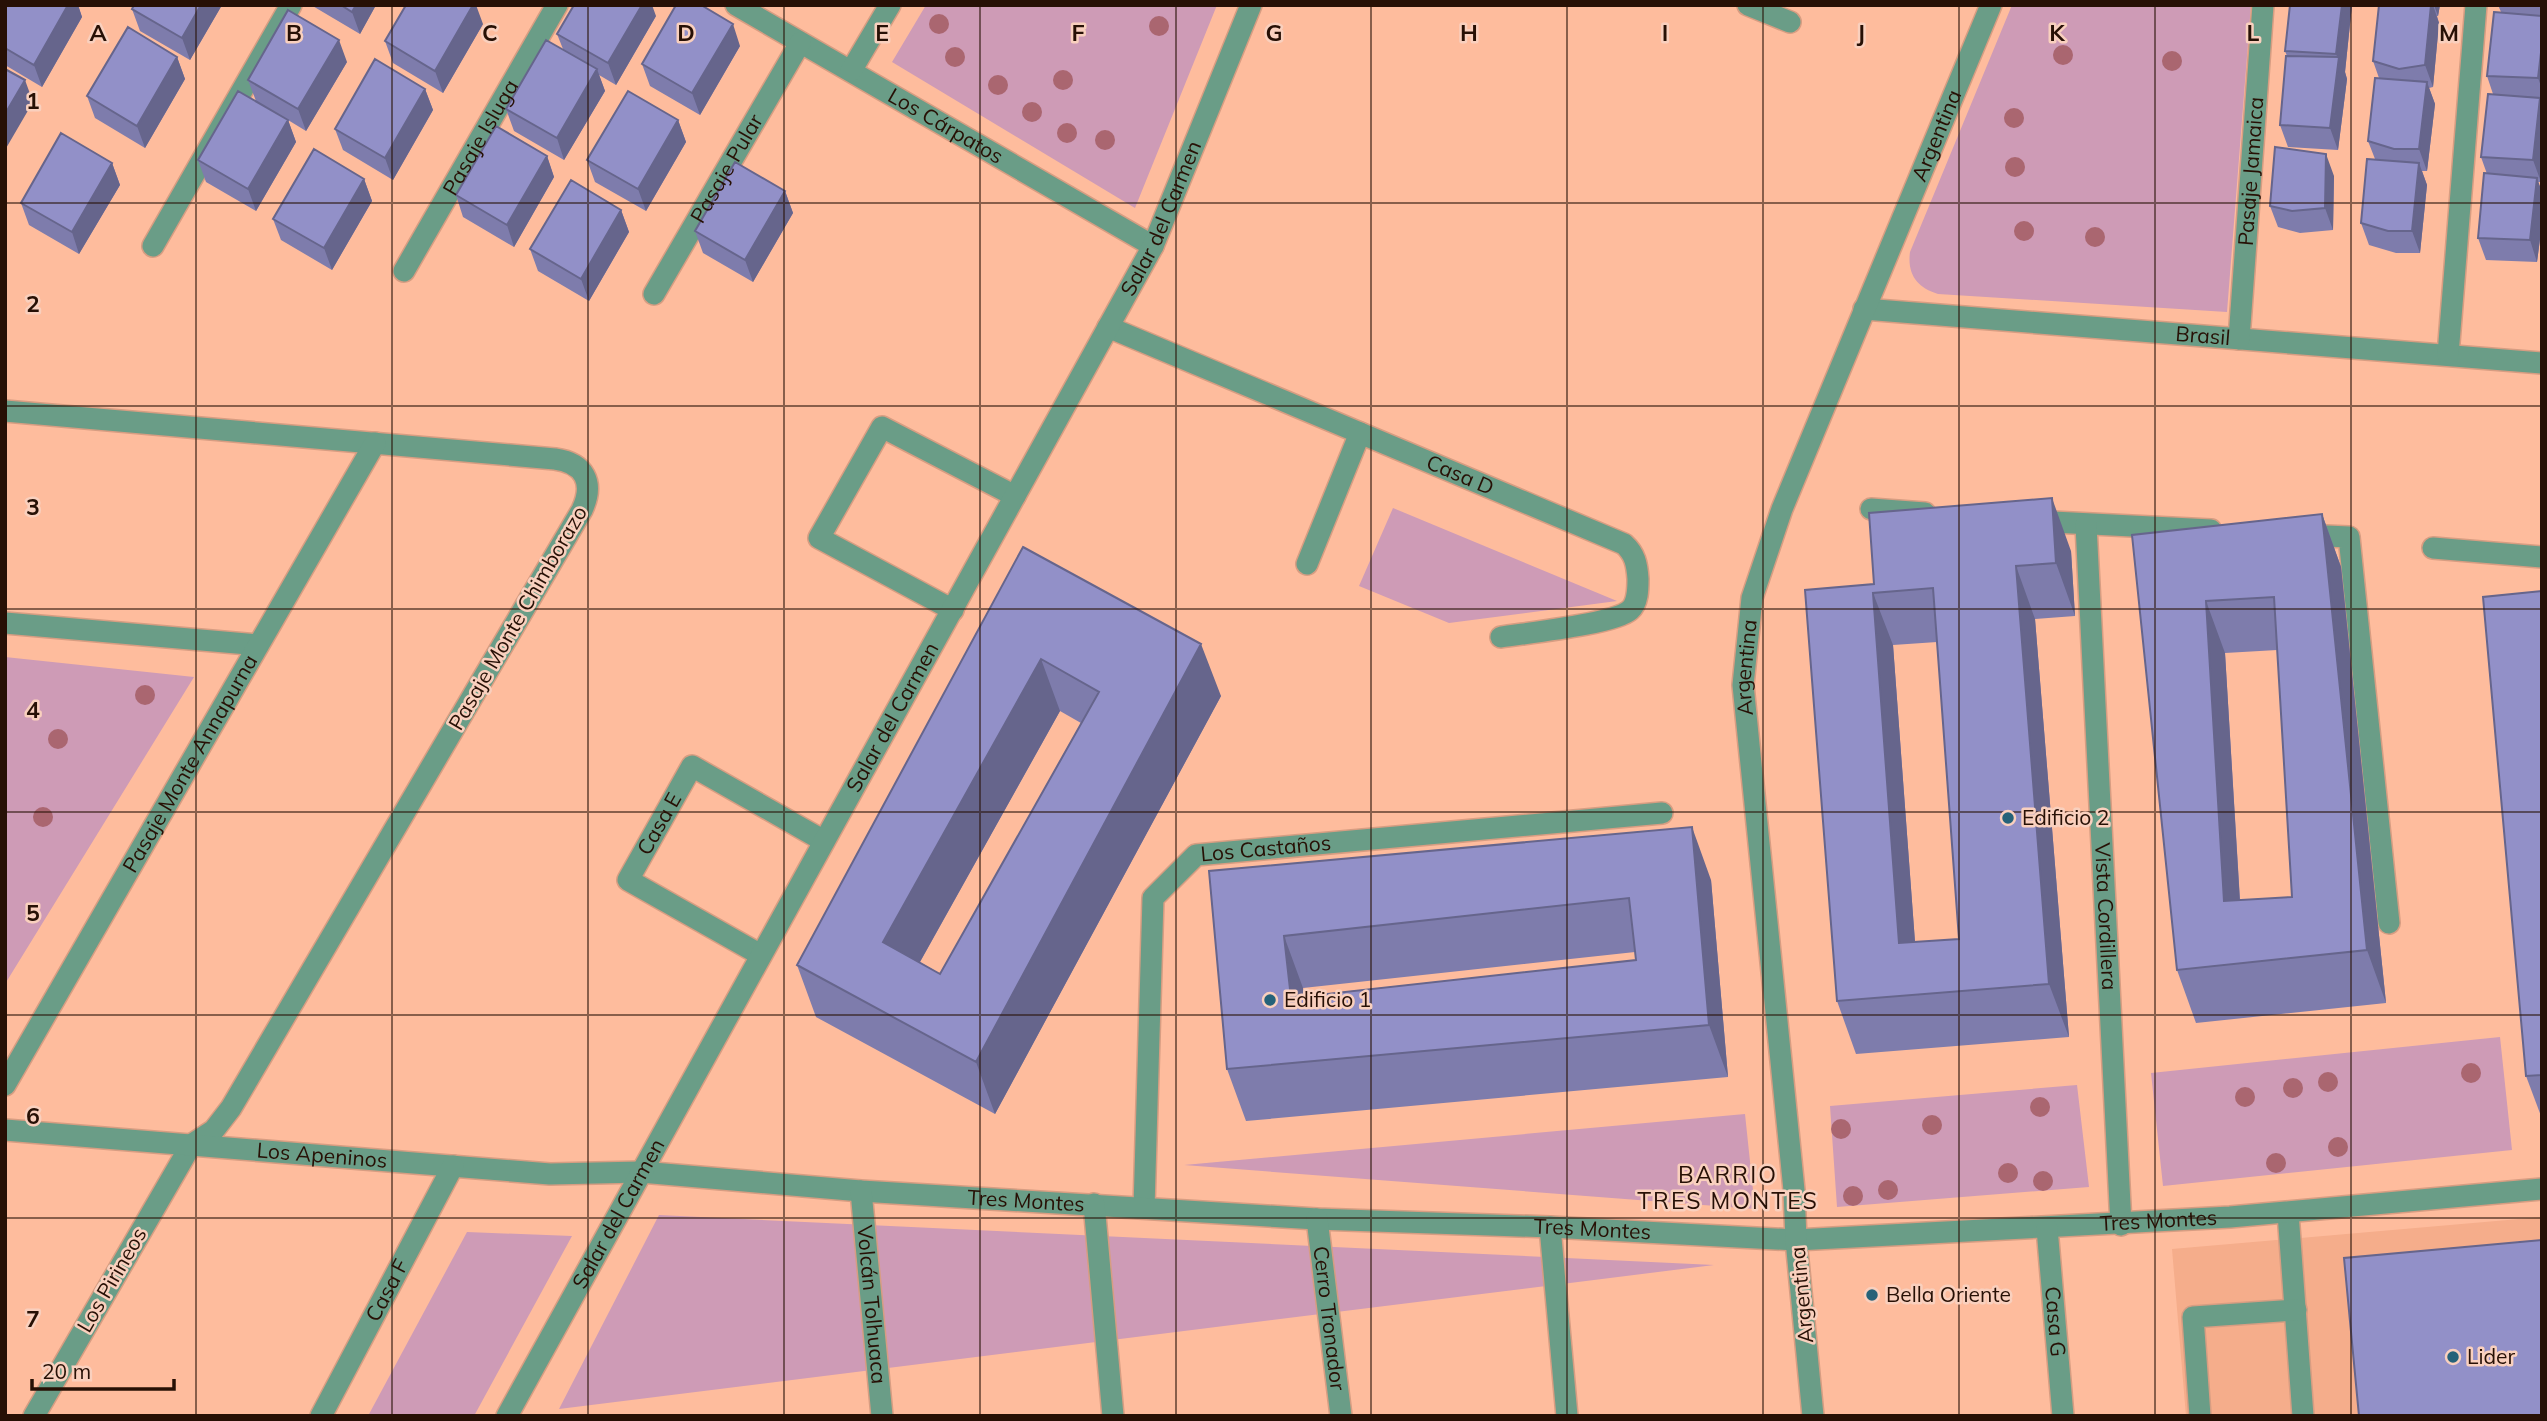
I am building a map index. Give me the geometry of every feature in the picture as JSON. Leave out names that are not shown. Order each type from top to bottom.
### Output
[{"type":"street","points":[[153,246],[291,5]]},
{"type":"street","name":"Pasaje Isluga","points":[[404,271],[557,5]]},
{"type":"street","name":"Los Cárpatos","points":[[736,5],[1153,246]]},
{"type":"street","points":[[851,71],[890,5]]},
{"type":"street","name":"Salar del Carmen","points":[[507,1416],[1153,246],[1251,5]]},
{"type":"street","points":[[1748,5],[1790,22]]},
{"type":"street","name":"Argentina","points":[[1813,1416],[1796,1240],[1794,1190],[1744,685],[1752,598],[1782,509],[1991,5]]},
{"type":"street","name":"Pasaje Jamaica","points":[[2239,339],[2263,5]]},
{"type":"street","points":[[2448,355],[2476,5]]},
{"type":"street","name":"Pasaje Pular","points":[[654,294],[800,43]]},
{"type":"street","name":"Brasil","points":[[1864,309],[2542,363]]},
{"type":"street","name":"Casa D","points":[[1108,327],[1624,544],[1633,553],[1638,588],[1632,609],[1624,614],[1590,622],[1502,637]]},
{"type":"street","name":"Pasaje Monte Chimborazo","points":[[5,411],[567,461],[577,466],[585,475],[587,499],[231,1108],[214,1130],[191,1145]]},
{"type":"street","points":[[953,610],[819,538],[882,426],[1015,496]]},
{"type":"street","points":[[1307,564],[1360,433]]},
{"type":"street","name":"Pasaje Monte Annapurna","points":[[5,1084],[375,443]]},
{"type":"street","points":[[1871,509],[1951,515]]},
{"type":"street","points":[[2019,520],[2225,531]]},
{"type":"street","name":"Vista Cordillera","points":[[2086,525],[2121,1225]]},
{"type":"street","points":[[2280,534],[2350,537],[2389,922]]},
{"type":"street","points":[[2433,548],[2542,557]]},
{"type":"street","points":[[5,623],[258,645]]},
{"type":"street","name":"Casa E","points":[[761,955],[628,880],[692,766],[824,841]]},
{"type":"street","name":"Los Castaños","points":[[1144,1208],[1153,898],[1196,855],[1662,813]]},
{"type":"street","name":"Los Apeninos","points":[[5,1130],[550,1174],[641,1172]]},
{"type":"street","name":"Los Pirineos","points":[[34,1416],[191,1145]]},
{"type":"street","name":"Casa F","points":[[321,1416],[453,1166]]},
{"type":"street","name":"Tres Montes","points":[[641,1172],[862,1191],[1317,1219],[1550,1227],[1796,1240],[2121,1225],[2288,1213],[2542,1189]]},
{"type":"street","name":"Volcán Tolhuaca","points":[[862,1191],[883,1416]]},
{"type":"street","points":[[1094,1204],[1113,1416]]},
{"type":"street","points":[[2288,1213],[2303,1416]]},
{"type":"street","name":"Cerro Tronador","points":[[1317,1219],[1341,1416]]},
{"type":"street","points":[[1550,1227],[1567,1416]]},
{"type":"street","name":"Casa G","points":[[2047,1228],[2063,1416]]},
{"type":"street","points":[[2200,1416],[2193,1317],[2296,1310]]},
{"type":"shaded area","points":[[926,5],[1217,5],[1135,208],[892,62]]},
{"type":"shaded area","points":[[2012,5],[2251,5],[2227,312],[1938,294],[1924,288],[1915,279],[1910,267],[1910,252]]},
{"type":"shaded area","points":[[1393,508],[1617,601],[1449,623],[1359,586]]},
{"type":"shaded area","points":[[5,657],[194,677],[5,984]]},
{"type":"shaded area","points":[[2500,1037],[2512,1150],[2163,1186],[2151,1073]]},
{"type":"shaded area","points":[[2077,1085],[2089,1187],[1837,1207],[1830,1106]]},
{"type":"shaded area","points":[[1745,1114],[1755,1209],[1184,1165]]},
{"type":"shaded area","points":[[659,1215],[1714,1265],[559,1409]]},
{"type":"shaded area","points":[[2542,1217],[2542,1416],[2186,1416],[2172,1249]]},
{"type":"shaded area","points":[[467,1232],[572,1236],[474,1416],[368,1416]]},
{"type":"building","points":[[5,5],[68,5],[34,65],[5,48]]},
{"type":"building","points":[[134,5],[201,5],[182,38],[132,9]]},
{"type":"building","points":[[341,5],[356,5],[352,12]]},
{"type":"building","points":[[406,5],[473,5],[435,71],[385,41]]},
{"type":"building","points":[[574,5],[642,5],[608,63],[557,34]]},
{"type":"building","points":[[676,5],[701,5],[733,24],[692,93],[642,64]]},
{"type":"building","points":[[2290,5],[2342,5],[2336,54],[2285,51]]},
{"type":"building","points":[[2379,5],[2431,5],[2425,65],[2399,69],[2373,61]]},
{"type":"building","points":[[288,10],[339,40],[298,109],[248,80]]},
{"type":"building","points":[[2494,12],[2542,16],[2538,78],[2487,76]]},
{"type":"building","points":[[128,27],[177,57],[137,126],[87,96]]},
{"type":"building","points":[[546,40],[597,69],[557,138],[506,109]]},
{"type":"building","points":[[2286,56],[2339,57],[2330,128],[2280,125]]},
{"type":"building","points":[[375,59],[425,89],[385,158],[335,129]]},
{"type":"building","points":[[5,69],[25,80],[5,114]]},
{"type":"building","points":[[2375,78],[2427,82],[2419,149],[2394,149],[2368,141]]},
{"type":"building","points":[[238,91],[288,120],[248,189],[198,160]]},
{"type":"building","points":[[628,91],[678,120],[638,189],[587,160]]},
{"type":"building","points":[[2488,94],[2540,98],[2533,160],[2481,157]]},
{"type":"building","points":[[496,126],[547,156],[507,225],[456,195]]},
{"type":"building","points":[[61,133],[112,163],[72,232],[21,203]]},
{"type":"building","points":[[2275,147],[2326,154],[2325,208],[2292,211],[2270,206]]},
{"type":"building","points":[[314,149],[364,179],[324,248],[273,219]]},
{"type":"building","points":[[2367,159],[2419,163],[2412,231],[2388,231],[2361,223]]},
{"type":"building","points":[[735,162],[785,191],[745,260],[695,231]]},
{"type":"building","points":[[2484,173],[2537,178],[2530,240],[2478,238]]},
{"type":"building","points":[[571,180],[621,210],[581,279],[530,249]]},
{"type":"building","name":"Edificio 2","points":[[2052,498],[2056,563],[2016,566],[2049,984],[1837,1001],[1805,590],[1874,584],[1869,513]],"holes":[[[1933,588],[1959,939],[1899,943],[1873,593]]]},
{"type":"building","points":[[2322,514],[2367,950],[2177,970],[2132,535]],"holes":[[[2274,597],[2292,897],[2224,901],[2206,601]]]},
{"type":"building","points":[[1023,547],[1201,644],[976,1062],[797,965]],"holes":[[[1041,659],[1099,692],[940,974],[883,942]]]},
{"type":"building","points":[[2542,591],[2542,1075],[2526,1076],[2483,597]]},
{"type":"building","points":[[1692,827],[1709,1025],[1227,1069],[1209,871]],"holes":[[[1629,898],[1636,960],[1291,998],[1284,936]]]},
{"type":"building","name":"Lider","points":[[2542,1240],[2542,1416],[2359,1416],[2344,1258]]},
{"type":"place","name":"Edificio 2","points":[[2008,818]]},
{"type":"place","name":"Edificio 1","points":[[1270,1000]]},
{"type":"place","name":"Bella Oriente","points":[[1872,1295]]},
{"type":"place","name":"Lider","points":[[2453,1357]]},
{"type":"district","name":"BARRIO TRES MONTES","points":[[1728,1188]]}]
